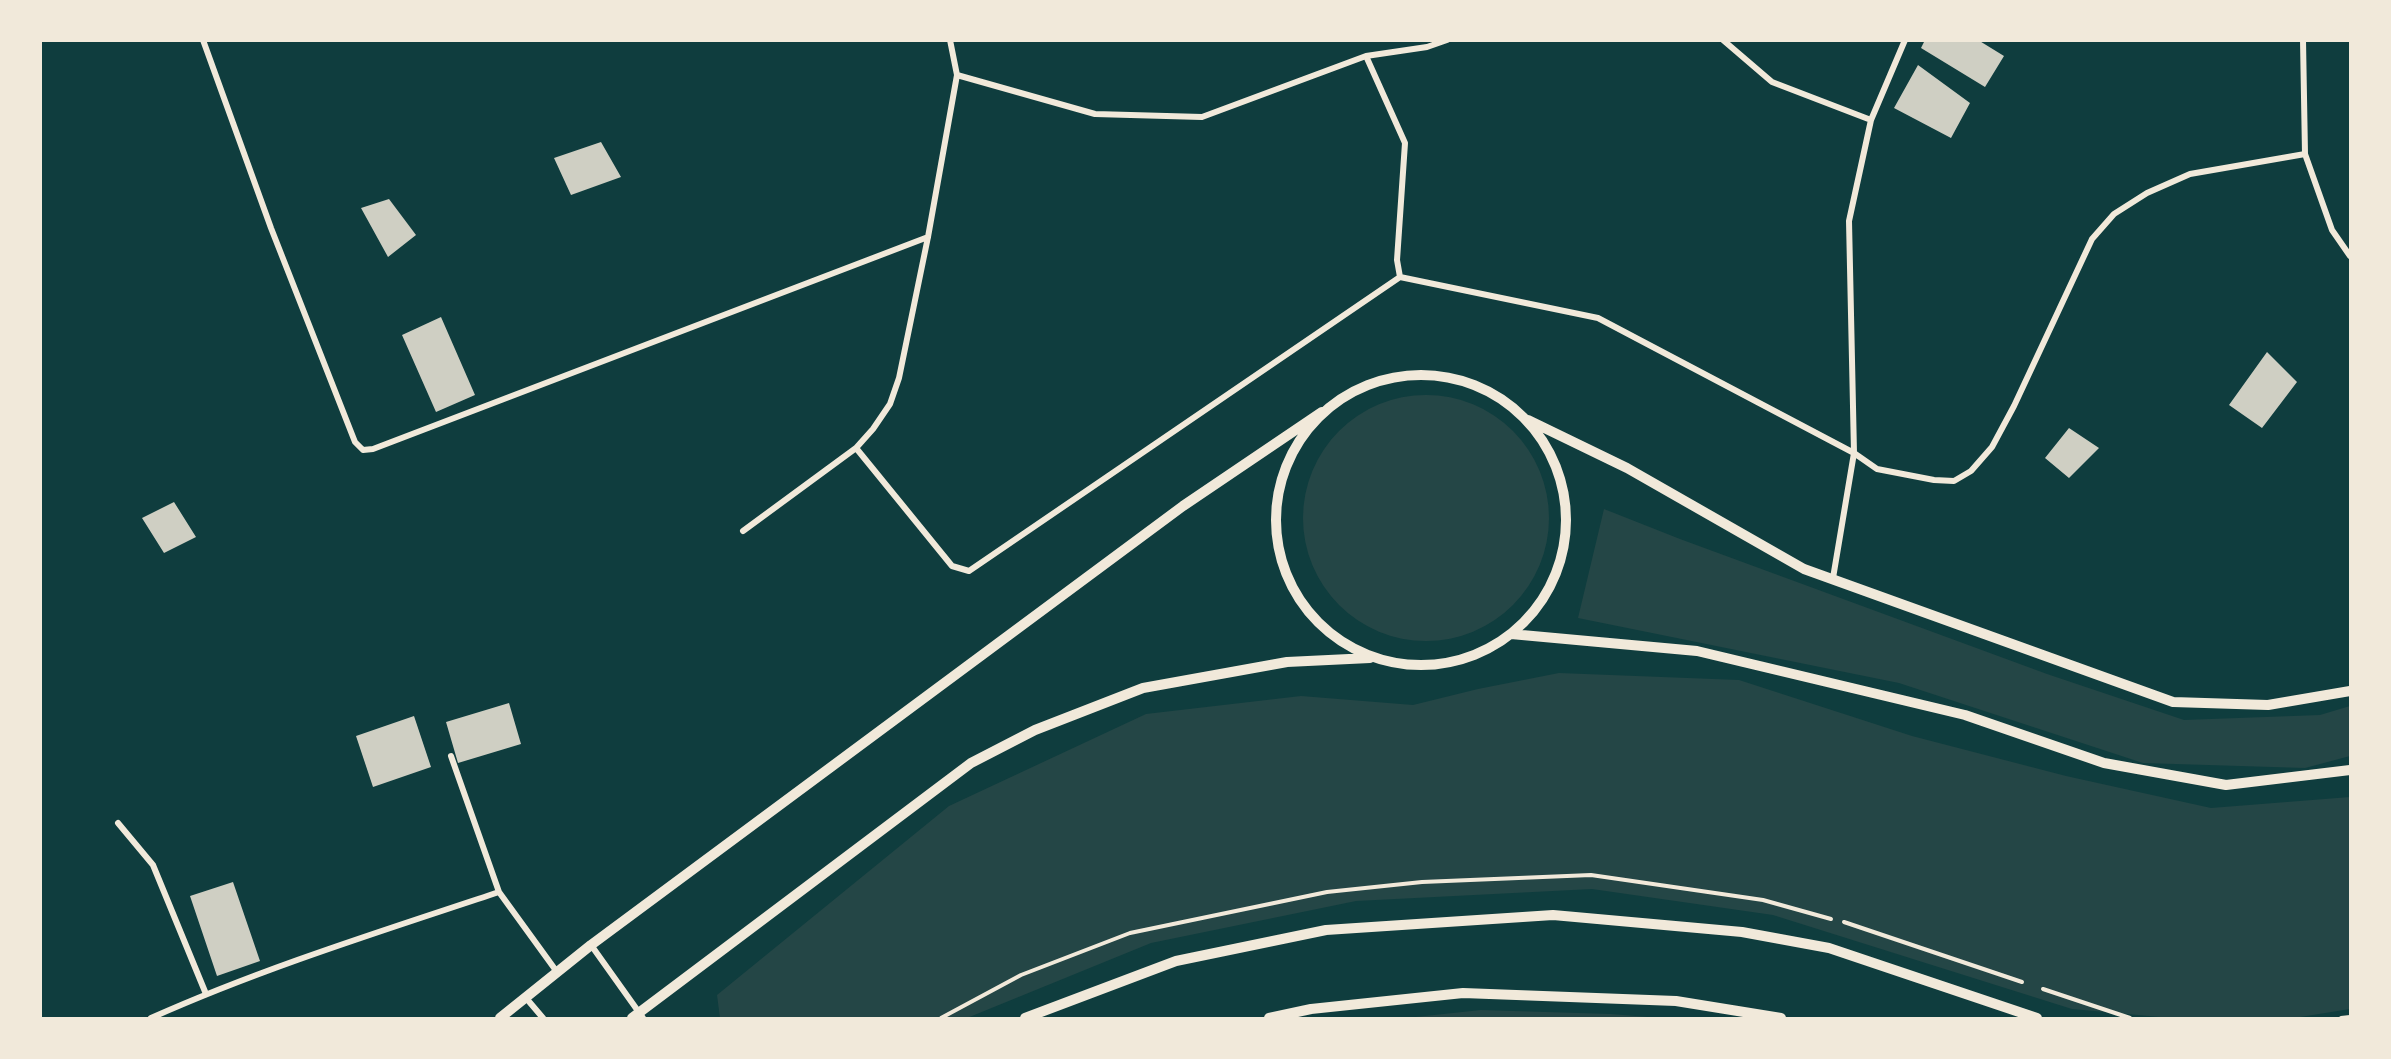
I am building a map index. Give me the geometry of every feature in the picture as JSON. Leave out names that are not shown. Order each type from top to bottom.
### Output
[{"type":"street","points":[[203,40],[280,249],[355,442],[363,450],[373,449],[928,237]]},
{"type":"street","points":[[743,531],[856,448],[883,416],[899,378],[928,237],[957,75],[950,40]]},
{"type":"street","points":[[957,75],[1095,114],[1202,117],[1366,56],[1427,47],[1447,40]]},
{"type":"street","points":[[1723,40],[1772,82],[1871,120]]},
{"type":"street","points":[[1833,578],[1854,453],[1848,221],[1871,120],[1905,40]]},
{"type":"street","points":[[2303,40],[2305,154],[2332,230],[2350,256]]},
{"type":"street","points":[[1366,56],[1405,143],[1396,260],[1400,277]]},
{"type":"street","points":[[856,448],[952,566],[969,571],[1400,277],[1598,318],[1854,453],[1877,469],[1934,480],[1954,481],[1971,471],[1992,447],[2014,406],[2092,239],[2114,214],[2147,193],[2190,174],[2305,154]]},
{"type":"street","points":[[500,1018],[591,945],[1183,506],[1360,387],[1404,375],[1449,376],[1491,392],[1527,419],[1627,468],[1804,569],[2173,702],[2268,705],[2350,691]]},
{"type":"street","points":[[1322,412],[1291,452],[1288,461],[1276,499],[1277,549],[1294,595],[1327,632],[1370,657]]},
{"type":"street","points":[[591,945],[638,1017],[971,763],[1035,730],[1143,688],[1287,662],[1370,657],[1419,665],[1467,658],[1511,634],[1544,598],[1563,554],[1566,506],[1554,459],[1527,419]]},
{"type":"street","points":[[1511,634],[1697,651],[1965,715],[2104,763],[2226,785],[2350,770]]},
{"type":"street","points":[[451,756],[498,892],[557,972]]},
{"type":"street","points":[[118,823],[153,865],[206,994]]},
{"type":"street","points":[[151,1018],[206,994],[351,941],[498,892]]},
{"type":"street","points":[[1025,1018],[1176,961],[1326,930],[1553,915],[1742,932],[1829,948],[2037,1018]]},
{"type":"street","points":[[1269,1018],[1311,1009],[1463,993],[1676,1001],[1781,1018]]},
{"type":"street","points":[[526,998],[543,1018]]},
{"type":"path","points":[[2341,1018],[2350,1017]]},
{"type":"shaded area","points":[[1426,395],[1450,398],[1473,405],[1494,416],[1513,431],[1528,450],[1539,471],[1546,494],[1549,518],[1546,542],[1539,565],[1528,586],[1513,605],[1494,620],[1473,631],[1450,638],[1426,641],[1402,638],[1379,631],[1358,620],[1339,605],[1324,586],[1313,565],[1306,542],[1303,518],[1306,494],[1313,471],[1324,450],[1339,431],[1358,416],[1379,405],[1402,398]]},
{"type":"shaded area","points":[[1604,509],[2047,674],[2184,720],[2320,715],[2350,706],[2350,756],[2305,768],[2143,763],[1899,683],[1578,618]]},
{"type":"shaded area","points":[[1559,673],[1739,680],[1912,736],[2066,776],[2211,808],[2350,797],[2350,1009],[2294,1018],[2171,1018],[2072,1009],[1773,915],[1592,889],[1356,901],[1151,943],[967,1018],[720,1018],[717,995],[949,806],[1146,714],[1301,696],[1413,705]]},
{"type":"shaded area","points":[[1481,1010],[1611,1014],[1660,1018],[1406,1018]]},
{"type":"building","points":[[1925,40],[1978,40],[2004,56],[1985,87],[1921,48]]},
{"type":"building","points":[[1918,65],[1970,103],[1951,138],[1894,108]]},
{"type":"building","points":[[601,142],[621,177],[571,195],[554,158]]},
{"type":"building","points":[[389,199],[416,235],[388,257],[361,208]]},
{"type":"building","points":[[441,317],[475,395],[436,412],[402,335]]},
{"type":"building","points":[[2267,352],[2297,382],[2262,428],[2229,405]]},
{"type":"building","points":[[2069,428],[2099,448],[2069,478],[2045,458]]},
{"type":"building","points":[[174,502],[196,537],[164,553],[142,518]]},
{"type":"building","points":[[509,703],[521,744],[458,763],[446,722]]},
{"type":"building","points":[[414,716],[431,767],[373,787],[356,736]]},
{"type":"building","points":[[233,882],[260,961],[217,976],[190,896]]}]
